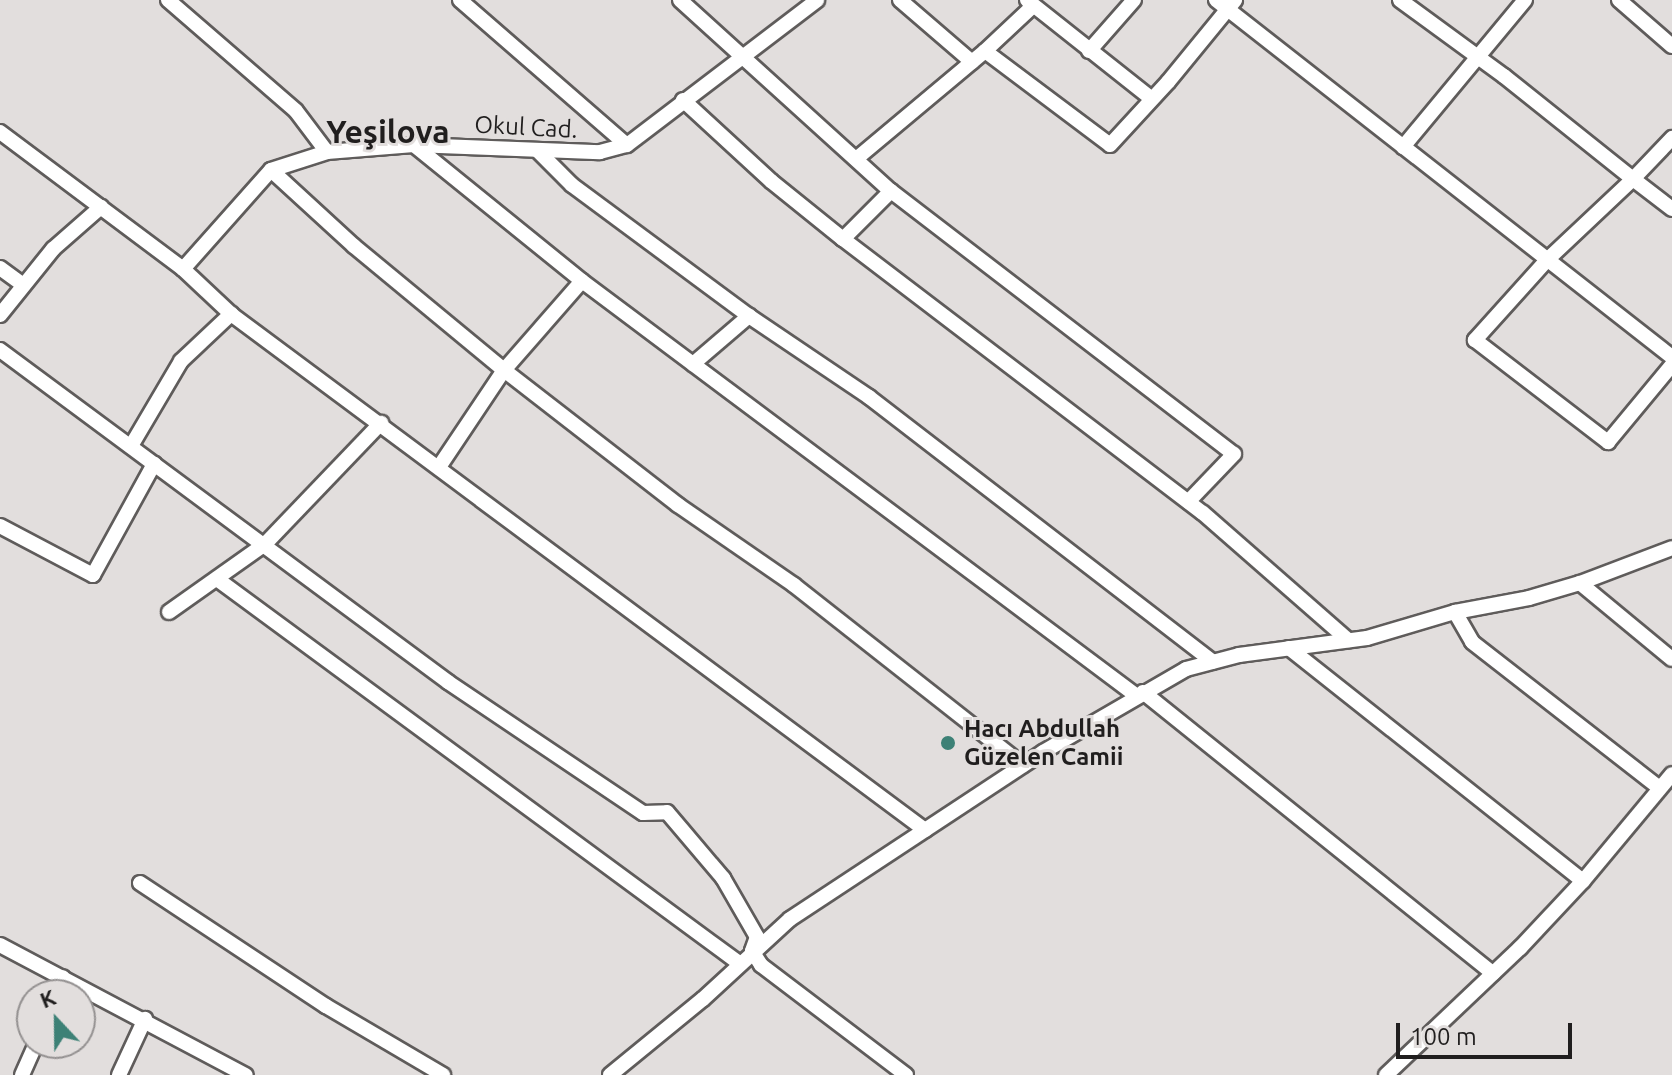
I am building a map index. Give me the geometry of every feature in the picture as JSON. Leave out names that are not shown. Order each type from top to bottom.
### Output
[{"type":"street","points":[[168,0],[296,111],[327,152]]},
{"type":"street","points":[[460,0],[627,145]]},
{"type":"street","points":[[680,0],[891,191],[1234,454],[1188,502]]},
{"type":"street","name":"Okul Cad.","points":[[271,170],[327,152],[414,145],[600,152],[627,145],[817,0]]},
{"type":"street","points":[[900,0],[972,62]]},
{"type":"street","points":[[1089,51],[1134,0]]},
{"type":"street","points":[[1400,0],[1672,209]]},
{"type":"street","points":[[1403,147],[1525,0]]},
{"type":"street","points":[[1619,0],[1672,46]]},
{"type":"street","points":[[856,159],[985,51],[1030,3],[1152,99]]},
{"type":"street","points":[[985,51],[1110,145],[1152,99],[1226,3],[1403,147],[1672,357]]},
{"type":"street","points":[[683,100],[771,181],[1188,502],[1348,640]]},
{"type":"street","points":[[0,132],[183,269],[231,314],[925,830]]},
{"type":"street","points":[[1672,138],[1547,260],[1475,340],[1608,442],[1672,365]]},
{"type":"street","points":[[414,145],[582,281],[1140,694],[1493,973]]},
{"type":"street","points":[[538,151],[572,185],[749,316],[869,397],[1213,662]]},
{"type":"street","points":[[183,269],[271,170],[354,246],[504,370],[678,505],[794,585],[1023,765]]},
{"type":"street","points":[[843,239],[891,191]]},
{"type":"street","points":[[0,315],[53,249],[101,207]]},
{"type":"street","points":[[0,268],[23,285]]},
{"type":"street","points":[[439,467],[504,370],[582,281]]},
{"type":"street","points":[[131,446],[181,361],[231,314]]},
{"type":"street","points":[[693,364],[749,316]]},
{"type":"street","points":[[0,350],[448,682],[643,813],[667,812],[723,878],[757,937],[752,951]]},
{"type":"street","points":[[169,612],[265,544],[381,423]]},
{"type":"street","points":[[0,526],[93,575],[154,464]]},
{"type":"street","points":[[610,1075],[703,999],[790,919],[1023,765],[1186,669],[1289,648],[1348,640],[1580,583],[1672,548]]},
{"type":"street","points":[[217,579],[739,963]]},
{"type":"street","points":[[1580,583],[1672,659]]},
{"type":"street","points":[[1455,612],[1472,642],[1658,787]]},
{"type":"street","points":[[1289,648],[1583,881]]},
{"type":"street","points":[[1386,1075],[1493,973],[1583,881],[1658,787],[1672,774]]},
{"type":"street","points":[[140,883],[326,1006],[443,1075]]},
{"type":"street","points":[[0,945],[246,1075]]},
{"type":"street","points":[[752,951],[761,965],[906,1075]]},
{"type":"street","points":[[119,1075],[145,1019]]},
{"type":"street","points":[[213,1075],[219,1059]]},
{"type":"place","name":"Hacı Abdullah Güzelen Camii","points":[[948,743]]},
{"type":"district","name":"Yeşilova","points":[[388,131]]}]
